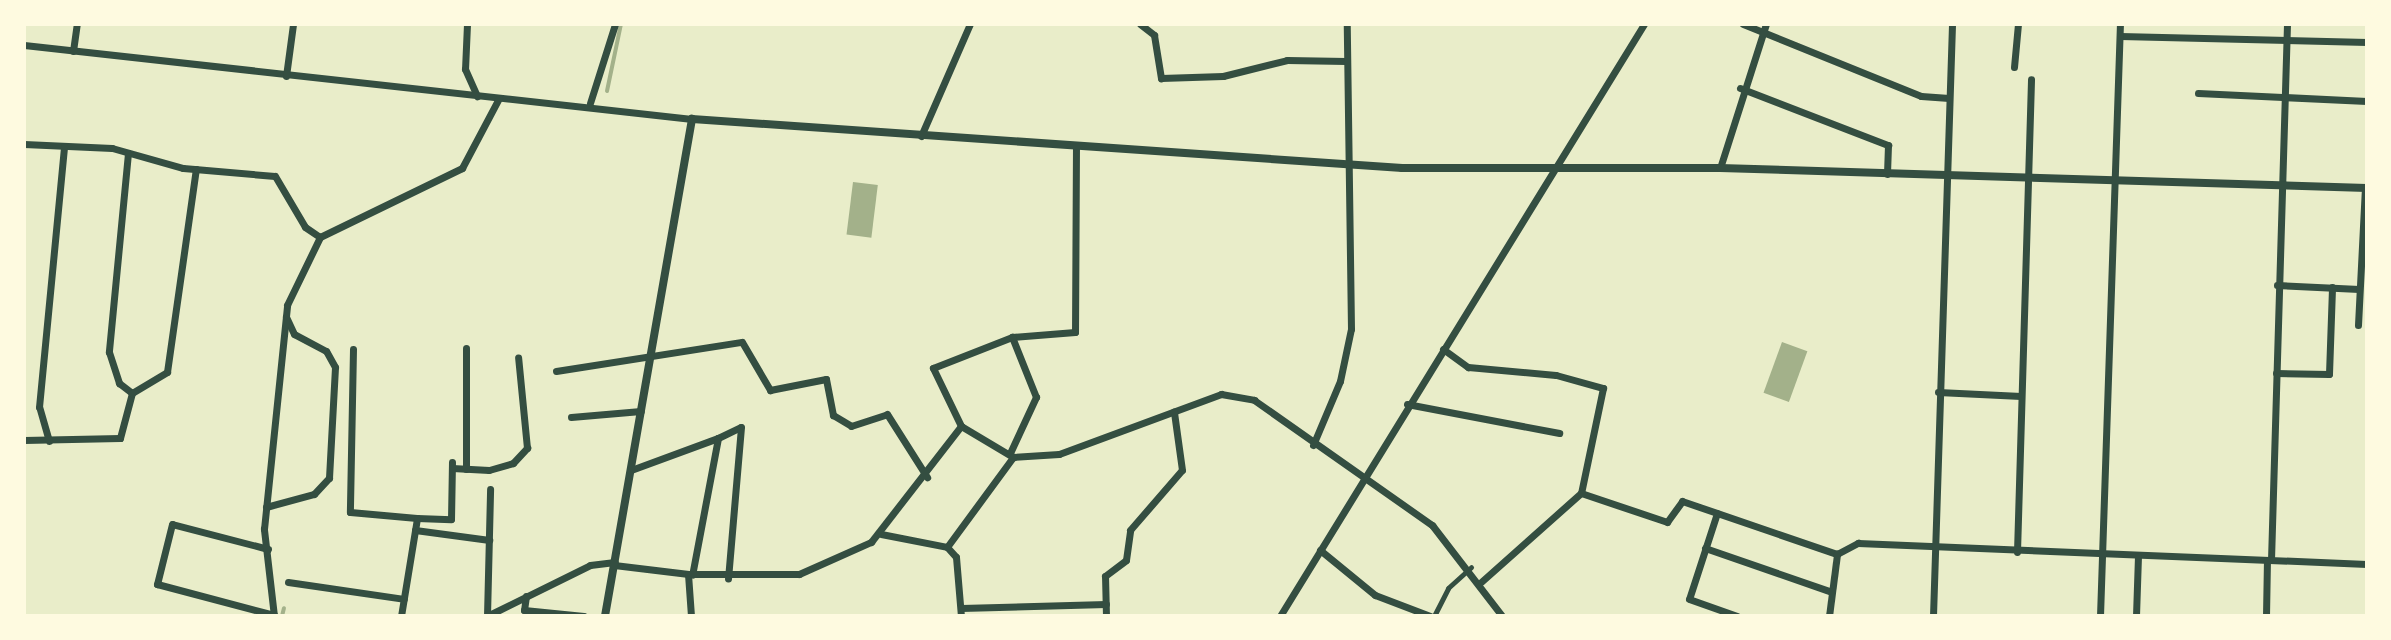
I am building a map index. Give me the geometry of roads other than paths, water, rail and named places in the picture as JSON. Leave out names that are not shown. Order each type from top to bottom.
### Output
[{"type":"street","points":[[73,51],[77,24]]},
{"type":"street","points":[[286,76],[293,24]]},
{"type":"street","points":[[467,24],[465,69],[477,96]]},
{"type":"street","points":[[590,103],[615,24]]},
{"type":"street","points":[[921,136],[970,24]]},
{"type":"street","points":[[1140,24],[1154,35],[1161,78],[1223,76],[1287,60],[1346,61]]},
{"type":"street","points":[[1313,445],[1348,352],[1354,166],[1346,61],[1347,24]]},
{"type":"street","points":[[1280,616],[1407,404],[1559,165],[1644,24]]},
{"type":"street","points":[[1743,24],[1759,35],[1921,96],[1949,98]]},
{"type":"street","points":[[1720,168],[1740,88],[1766,24]]},
{"type":"street","points":[[1933,616],[1951,24]]},
{"type":"street","points":[[2014,67],[2018,24]]},
{"type":"street","points":[[2100,616],[2120,24]]},
{"type":"street","points":[[2266,616],[2287,24]]},
{"type":"street","points":[[2120,36],[2367,42]]},
{"type":"street","points":[[24,45],[477,96],[590,103],[692,119],[1354,166],[1720,168],[2366,188],[2358,325]]},
{"type":"street","points":[[2017,552],[2031,79]]},
{"type":"street","points":[[1740,88],[1888,145],[1887,174]]},
{"type":"street","points":[[2198,93],[2367,101]]},
{"type":"street","points":[[268,549],[172,524],[157,584],[274,615],[266,507],[285,315],[320,237],[462,168],[499,98]]},
{"type":"street","points":[[605,616],[692,119]]},
{"type":"street","points":[[24,144],[128,153],[196,169],[275,176],[305,227],[320,237]]},
{"type":"street","points":[[1076,145],[1075,332],[1012,337],[933,368],[961,426],[1012,455],[1059,454],[1174,412],[1240,395],[1432,525],[1471,567],[1502,616]]},
{"type":"street","points":[[49,441],[39,407],[64,146]]},
{"type":"street","points":[[128,153],[109,352],[119,383],[132,393]]},
{"type":"street","points":[[24,440],[120,438],[132,393],[167,372],[174,351],[196,169]]},
{"type":"street","points":[[2277,285],[2359,289]]},
{"type":"street","points":[[2276,373],[2329,374],[2332,287]]},
{"type":"street","points":[[266,507],[319,491],[329,474],[335,367],[326,351],[294,334],[285,315]]},
{"type":"street","points":[[947,547],[1012,455],[1036,397],[1012,337]]},
{"type":"street","points":[[556,371],[650,362],[742,342],[770,390],[826,379],[833,415],[851,426],[887,414],[927,477]]},
{"type":"street","points":[[466,348],[466,469]]},
{"type":"street","points":[[353,349],[350,512],[417,518],[451,519],[452,465],[466,469],[513,463],[527,448],[518,357]]},
{"type":"street","points":[[1443,349],[1468,367],[1556,375],[1603,388],[1581,493],[1481,582]]},
{"type":"street","points":[[1938,392],[2021,396]]},
{"type":"street","points":[[1407,404],[1559,433]]},
{"type":"street","points":[[571,417],[641,411]]},
{"type":"street","points":[[1106,616],[1105,576],[1126,560],[1130,530],[1182,470],[1174,412]]},
{"type":"street","points":[[490,489],[487,616],[590,565],[615,564],[728,578],[799,574],[845,559],[881,534],[927,477],[961,426]]},
{"type":"street","points":[[631,470],[741,427],[728,578]]},
{"type":"street","points":[[691,616],[690,575],[718,438]]},
{"type":"street","points":[[329,474],[350,477]]},
{"type":"street","points":[[1581,493],[1667,522],[1682,501],[1837,554],[1858,543],[2017,552],[2367,564]]},
{"type":"street","points":[[1717,513],[1689,599],[1737,616]]},
{"type":"street","points":[[401,616],[417,518]]},
{"type":"street","points":[[415,530],[489,540]]},
{"type":"street","points":[[881,534],[947,547],[956,557],[961,612],[1106,604]]},
{"type":"street","points":[[1705,548],[1832,592]]},
{"type":"street","points":[[1320,550],[1375,595],[1432,616],[1448,588],[1471,567]]},
{"type":"street","points":[[1829,616],[1837,554]]},
{"type":"street","points":[[2136,616],[2138,556]]},
{"type":"street","points":[[288,582],[404,599]]},
{"type":"street","points":[[526,596],[524,610],[584,616]]},
{"type":"street","points":[[1399,616],[1402,605]]},
{"type":"waterway","points":[[607,91],[621,24]]},
{"type":"waterway","points":[[282,616],[284,608]]}]
